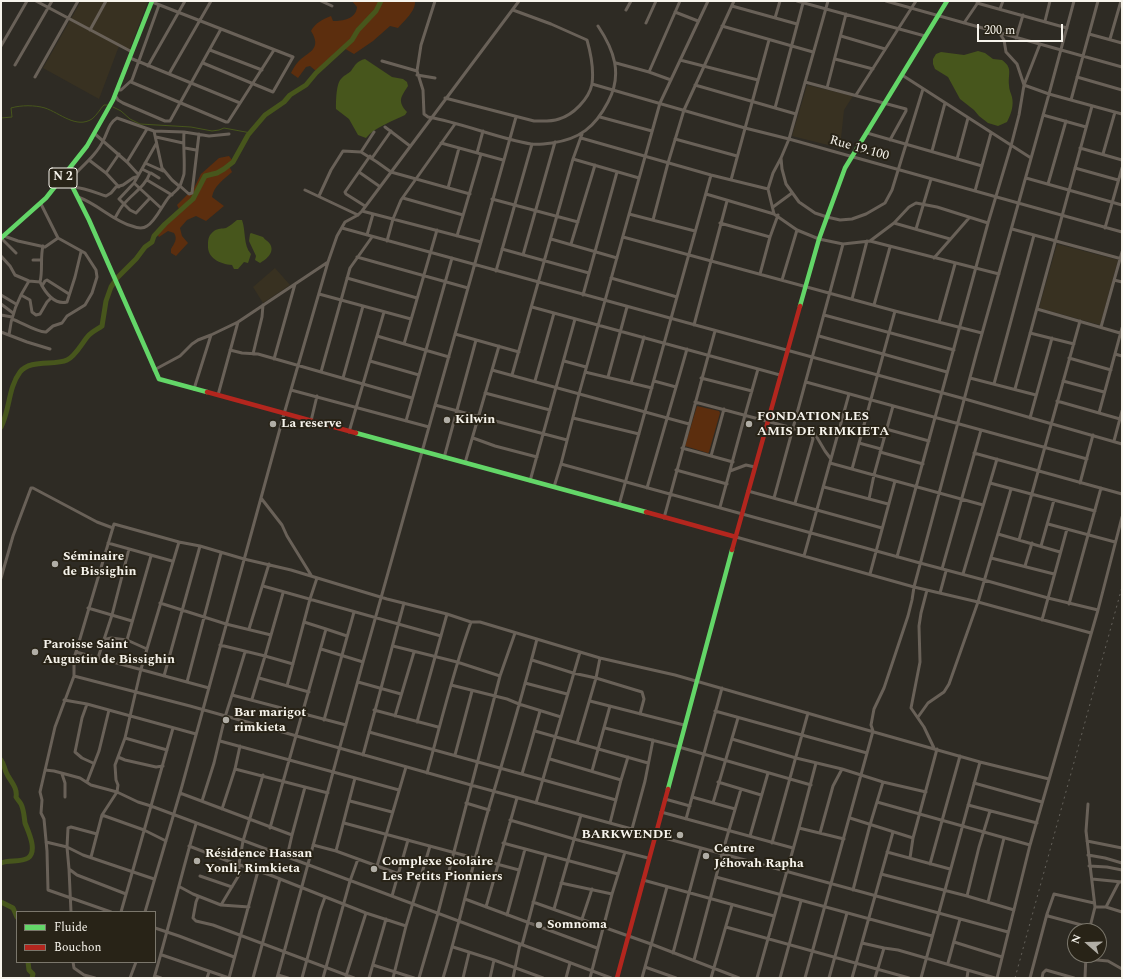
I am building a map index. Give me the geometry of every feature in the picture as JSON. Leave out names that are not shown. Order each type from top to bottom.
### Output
[{"type":"street","points":[[1,46],[27,1]]},
{"type":"street","points":[[36,1],[132,52]]},
{"type":"street","points":[[15,65],[52,1]]},
{"type":"street","points":[[34,76],[78,1]]},
{"type":"street","points":[[90,30],[106,1]]},
{"type":"street","points":[[148,66],[185,1]]},
{"type":"street","points":[[169,74],[210,1]]},
{"type":"street","points":[[321,1],[332,6]]},
{"type":"street","points":[[435,1],[423,41],[417,73],[423,90],[424,114],[455,124],[532,144],[570,139],[582,134],[600,117],[613,90],[616,63],[608,40],[598,26]]},
{"type":"street","points":[[145,911],[174,815],[284,414],[328,262],[337,236],[345,222],[358,215],[362,210],[430,117],[519,1]]},
{"type":"street","points":[[626,10],[631,1]]},
{"type":"street","points":[[646,23],[656,1]]},
{"type":"street","points":[[649,72],[680,1]]},
{"type":"street","points":[[554,487],[660,103],[708,1]]},
{"type":"street","points":[[653,220],[684,110],[734,1]]},
{"type":"street","points":[[775,18],[780,1]]},
{"type":"street","points":[[797,1],[925,36]]},
{"type":"street","points":[[760,274],[776,214],[768,189],[773,173],[789,139],[828,1]]},
{"type":"street","points":[[886,1],[1122,67]]},
{"type":"street","points":[[856,95],[916,1]]},
{"type":"street","points":[[617,978],[648,858],[684,725],[698,681],[742,513],[780,375],[820,239],[845,168],[947,1]]},
{"type":"street","points":[[1000,9],[1003,1]]},
{"type":"street","points":[[1044,21],[1050,1]]},
{"type":"street","points":[[805,978],[873,731],[871,725],[874,709],[884,688],[908,616],[920,563],[957,424],[1044,115],[1074,1]]},
{"type":"street","points":[[1071,100],[1098,1]]},
{"type":"street","points":[[1110,39],[1121,1]]},
{"type":"street","points":[[152,2],[293,58],[275,91],[271,92],[203,62]]},
{"type":"street","name":"N 2","points":[[2,237],[41,204],[81,155],[95,134],[113,100],[152,2]]},
{"type":"street","points":[[964,24],[978,2],[1067,28]]},
{"type":"street","points":[[775,108],[790,46],[803,3]]},
{"type":"street","points":[[119,86],[119,90],[121,90],[131,82],[159,5]]},
{"type":"street","points":[[732,6],[797,24]]},
{"type":"street","points":[[446,98],[534,121],[559,119],[570,113],[582,103],[592,84],[591,53],[587,40],[513,10]]},
{"type":"street","points":[[675,12],[698,21]]},
{"type":"street","points":[[827,88],[846,14]]},
{"type":"street","points":[[1016,38],[1023,15]]},
{"type":"street","points":[[722,26],[813,52]]},
{"type":"street","points":[[115,94],[118,100],[123,103],[165,121],[170,121],[221,29]]},
{"type":"street","points":[[999,33],[1004,40],[1006,52],[1017,64],[1024,85]]},
{"type":"street","points":[[1089,34],[1122,43]]},
{"type":"street","points":[[841,36],[885,49]]},
{"type":"street","points":[[731,180],[769,40]]},
{"type":"street","points":[[897,557],[988,223],[1011,146],[1019,115],[1024,85],[1040,44]]},
{"type":"street","points":[[210,50],[262,70]]},
{"type":"street","points":[[131,82],[228,122],[274,50]]},
{"type":"street","points":[[130,58],[240,103]]},
{"type":"street","points":[[835,58],[873,69]]},
{"type":"street","points":[[680,60],[758,80]]},
{"type":"street","points":[[382,61],[435,78]]},
{"type":"street","points":[[616,63],[671,80]]},
{"type":"street","points":[[902,75],[1031,158]]},
{"type":"street","points":[[1077,77],[1122,90]]},
{"type":"street","points":[[805,82],[906,110],[890,140]]},
{"type":"street","name":"Rue 19.100","points":[[592,84],[745,128],[1122,232]]},
{"type":"street","points":[[1024,85],[1049,94],[1122,114]]},
{"type":"street","points":[[695,86],[796,114]]},
{"type":"street","points":[[781,158],[786,184],[792,194],[798,202],[815,213],[840,220],[852,219],[879,208],[889,197],[895,184],[922,89]]},
{"type":"street","points":[[932,151],[945,103]]},
{"type":"street","points":[[1015,389],[1092,106]]},
{"type":"street","points":[[1103,154],[1115,112]]},
{"type":"street","points":[[1044,115],[1086,127]]},
{"type":"street","points":[[288,978],[278,976],[284,952],[363,662],[516,117]]},
{"type":"street","points":[[600,117],[652,132]]},
{"type":"street","points":[[69,180],[104,142],[110,124],[117,118],[154,131],[184,132],[209,136],[229,134]]},
{"type":"street","points":[[957,159],[968,118]]},
{"type":"street","points":[[1048,184],[1066,121]]},
{"type":"street","points":[[387,241],[393,218],[403,198],[455,124]]},
{"type":"street","points":[[385,127],[410,146]]},
{"type":"street","points":[[127,162],[148,129]]},
{"type":"street","points":[[154,131],[163,171]]},
{"type":"street","points":[[365,206],[345,193],[346,190],[391,131]]},
{"type":"street","points":[[477,153],[483,131]]},
{"type":"street","points":[[78,196],[97,205],[115,218],[130,226],[144,228],[148,226],[180,186],[184,173],[184,132]]},
{"type":"street","points":[[361,152],[374,132]]},
{"type":"street","points":[[867,133],[982,166]]},
{"type":"street","points":[[975,191],[991,133]]},
{"type":"street","points":[[95,134],[119,154],[137,175]]},
{"type":"street","points":[[146,162],[163,171],[190,194],[192,193],[199,134]]},
{"type":"street","points":[[512,375],[582,134]]},
{"type":"street","points":[[156,137],[183,143]]},
{"type":"street","points":[[581,138],[645,157],[768,189]]},
{"type":"street","points":[[675,138],[737,156]]},
{"type":"street","points":[[523,254],[555,142]]},
{"type":"street","points":[[441,143],[503,160]]},
{"type":"street","points":[[73,186],[86,188],[106,196],[137,175],[156,144]]},
{"type":"street","points":[[496,271],[532,144]]},
{"type":"street","points":[[185,148],[196,150]]},
{"type":"street","points":[[448,188],[459,148]]},
{"type":"street","points":[[1080,148],[1122,160]]},
{"type":"street","points":[[319,196],[331,170],[343,152],[361,152],[371,157],[391,172],[470,194]]},
{"type":"street","points":[[106,173],[119,154]]},
{"type":"street","points":[[458,236],[481,154]]},
{"type":"street","points":[[574,159],[639,178]]},
{"type":"street","points":[[89,160],[106,173],[119,187]]},
{"type":"street","points":[[571,244],[595,165]]},
{"type":"street","points":[[1075,168],[1118,180]]},
{"type":"street","points":[[1105,228],[1122,168]]},
{"type":"street","points":[[142,169],[159,178]]},
{"type":"street","points":[[359,172],[379,186]]},
{"type":"street","points":[[583,295],[617,172]]},
{"type":"street","points":[[115,218],[123,205],[147,180],[150,173]]},
{"type":"street","points":[[66,174],[78,196],[159,379],[914,587],[978,602],[1091,633]]},
{"type":"street","points":[[137,175],[134,183],[119,199],[123,205],[131,211],[137,213],[150,198]]},
{"type":"street","points":[[619,505],[711,175]]},
{"type":"street","points":[[1026,178],[1122,205]]},
{"type":"street","points":[[916,229],[925,204],[931,179]]},
{"type":"street","points":[[147,180],[172,195]]},
{"type":"street","points":[[134,183],[161,208]]},
{"type":"street","points":[[305,190],[358,215]]},
{"type":"street","points":[[706,194],[776,214],[797,230],[820,239],[843,244],[868,241],[999,274]]},
{"type":"street","points":[[773,207],[792,194]]},
{"type":"street","points":[[403,198],[463,215]]},
{"type":"street","points":[[492,199],[578,222]]},
{"type":"street","points":[[694,325],[727,200]]},
{"type":"street","points":[[852,299],[868,241],[894,223],[912,205],[916,203],[925,204],[988,223]]},
{"type":"street","points":[[1,315],[12,318],[40,332],[46,332],[53,326],[62,323],[67,316],[85,305],[92,293],[97,277],[96,270],[84,253],[58,238],[41,204]]},
{"type":"street","points":[[362,210],[481,242]]},
{"type":"street","points":[[367,235],[373,214]]},
{"type":"street","points":[[630,214],[695,231]]},
{"type":"street","points":[[934,258],[969,218]]},
{"type":"street","points":[[720,223],[770,237]]},
{"type":"street","points":[[894,223],[950,239]]},
{"type":"street","points":[[342,228],[965,399],[1122,444]]},
{"type":"street","points":[[1012,229],[1121,259]]},
{"type":"street","points":[[404,344],[437,230]]},
{"type":"street","points":[[782,280],[797,230]]},
{"type":"street","points":[[994,384],[1034,235]]},
{"type":"street","points":[[321,372],[350,268],[372,236]]},
{"type":"street","points":[[2,237],[47,247],[58,238]]},
{"type":"street","points":[[2,237],[16,253]]},
{"type":"street","points":[[623,237],[895,311],[982,333]]},
{"type":"street","points":[[551,239],[617,258]]},
{"type":"street","points":[[774,498],[843,244]]},
{"type":"street","points":[[43,246],[40,282],[51,298],[66,303],[74,283],[81,252]]},
{"type":"street","points":[[874,305],[890,247]]},
{"type":"street","points":[[502,249],[589,273]]},
{"type":"street","points":[[1101,327],[1122,252]]},
{"type":"street","points":[[1,256],[10,266],[14,274],[29,282],[40,282]]},
{"type":"street","points":[[357,257],[468,288]]},
{"type":"street","points":[[406,421],[452,258]]},
{"type":"street","points":[[33,260],[41,260]]},
{"type":"street","points":[[154,370],[180,356],[198,340],[238,322],[328,262]]},
{"type":"street","points":[[939,322],[955,264]]},
{"type":"street","points":[[347,278],[417,298]]},
{"type":"street","points":[[611,278],[677,298]]},
{"type":"street","points":[[42,286],[45,280],[47,280],[69,294]]},
{"type":"street","points":[[1114,280],[1122,282]]},
{"type":"street","points":[[9,335],[16,304],[29,282]]},
{"type":"street","points":[[274,359],[295,284]]},
{"type":"street","points":[[319,294],[411,319]]},
{"type":"street","points":[[1,295],[16,304]]},
{"type":"street","points":[[21,295],[30,300],[32,312],[36,315],[40,314],[51,298]]},
{"type":"street","points":[[1,304],[13,313]]},
{"type":"street","points":[[253,354],[262,317],[263,305]]},
{"type":"street","points":[[343,378],[363,306]]},
{"type":"street","points":[[532,307],[780,375]]},
{"type":"street","points":[[608,377],[627,307]]},
{"type":"street","points":[[1037,309],[1120,333]]},
{"type":"street","points":[[852,469],[895,311]]},
{"type":"street","points":[[349,432],[384,312]]},
{"type":"street","points":[[535,381],[554,313]]},
{"type":"street","points":[[824,315],[954,350]]},
{"type":"street","points":[[530,481],[575,319]]},
{"type":"street","points":[[1019,540],[1080,321]]},
{"type":"street","points":[[218,395],[238,322]]},
{"type":"street","points":[[1098,413],[1122,328]]},
{"type":"street","points":[[664,518],[688,424],[715,331]]},
{"type":"street","points":[[1,337],[3,333],[50,349]]},
{"type":"street","points":[[1030,333],[1074,344]]},
{"type":"street","points":[[455,334],[519,352]]},
{"type":"street","points":[[194,389],[211,335]]},
{"type":"street","points":[[377,336],[449,357]]},
{"type":"street","points":[[819,336],[947,372]]},
{"type":"street","points":[[631,383],[644,337]]},
{"type":"street","points":[[1030,418],[1052,338]]},
{"type":"street","points":[[444,458],[476,340]]},
{"type":"street","points":[[465,463],[499,346]]},
{"type":"street","points":[[647,488],[687,349]]},
{"type":"street","points":[[230,350],[274,359],[412,398]]},
{"type":"street","points":[[1115,354],[1122,356]]},
{"type":"street","points":[[1069,358],[1111,370]]},
{"type":"street","points":[[370,361],[419,375]]},
{"type":"street","points":[[564,361],[586,367]]},
{"type":"street","points":[[720,507],[758,369]]},
{"type":"street","points":[[492,370],[688,424]]},
{"type":"street","points":[[585,372],[652,388]]},
{"type":"street","points":[[701,378],[752,391]]},
{"type":"street","points":[[970,378],[1036,395]]},
{"type":"street","points":[[654,381],[676,387]]},
{"type":"street","points":[[1063,381],[1104,392]]},
{"type":"street","points":[[806,382],[1087,459]]},
{"type":"street","points":[[291,390],[429,427]]},
{"type":"street","points":[[485,393],[550,410]]},
{"type":"street","points":[[804,556],[849,394]]},
{"type":"street","points":[[311,421],[317,396]]},
{"type":"street","points":[[1057,401],[1120,419]]},
{"type":"street","points":[[695,402],[810,432],[817,436],[831,459]]},
{"type":"street","points":[[435,405],[567,440]]},
{"type":"street","points":[[869,498],[880,451],[893,406]]},
{"type":"street","points":[[711,456],[724,409]]},
{"type":"street","points":[[1114,441],[1122,410]]},
{"type":"street","points":[[573,418],[639,434]]},
{"type":"street","points":[[886,429],[929,441]]},
{"type":"street","points":[[942,569],[980,430]]},
{"type":"street","points":[[862,431],[884,437]]},
{"type":"street","points":[[795,503],[813,439],[810,432]]},
{"type":"street","points":[[1080,483],[1093,435]]},
{"type":"street","points":[[472,438],[495,446],[537,457]]},
{"type":"street","points":[[859,443],[923,464]]},
{"type":"street","points":[[682,448],[733,462]]},
{"type":"street","points":[[974,453],[1122,494]]},
{"type":"street","points":[[962,574],[984,505],[996,459]]},
{"type":"street","points":[[561,464],[669,495],[742,513],[946,571],[962,574],[1069,604],[1098,610]]},
{"type":"street","points":[[830,464],[984,505]]},
{"type":"street","points":[[730,471],[746,465],[755,467]]},
{"type":"street","points":[[676,470],[727,484]]},
{"type":"street","points":[[870,574],[894,481]]},
{"type":"street","points":[[990,483],[1095,511]]},
{"type":"street","points":[[824,487],[888,504]]},
{"type":"street","points":[[1,578],[31,488],[97,522],[113,528]]},
{"type":"street","points":[[1069,604],[1101,488]]},
{"type":"street","points":[[918,717],[928,702],[944,692],[947,688],[978,602],[1012,489]]},
{"type":"street","points":[[748,492],[795,503],[882,528]]},
{"type":"street","points":[[261,498],[282,525],[311,576]]},
{"type":"street","points":[[1041,546],[1054,500]]},
{"type":"street","points":[[862,943],[898,950],[996,978],[1030,845],[1098,610],[1122,518]]},
{"type":"street","points":[[108,911],[48,890],[46,842],[44,819],[41,813],[42,800],[40,792],[46,770],[54,727],[74,676],[74,658],[114,524],[244,559],[269,564],[471,622],[480,622],[600,658],[698,681],[980,762],[1049,779]]},
{"type":"street","points":[[1048,524],[1115,542]]},
{"type":"street","points":[[1042,620],[1067,529]]},
{"type":"street","points":[[998,534],[1060,552]]},
{"type":"street","points":[[91,857],[102,814],[117,792],[118,785],[114,772],[115,765],[125,738],[141,670],[172,561],[179,542]]},
{"type":"street","points":[[108,543],[172,561]]},
{"type":"street","points":[[1025,566],[1032,543]]},
{"type":"street","points":[[164,676],[200,546]]},
{"type":"street","points":[[98,658],[112,615],[129,549]]},
{"type":"street","points":[[187,682],[221,553]]},
{"type":"street","points":[[127,640],[151,556]]},
{"type":"street","points":[[991,558],[1054,574]]},
{"type":"street","points":[[249,629],[269,564]]},
{"type":"street","points":[[940,593],[946,571]]},
{"type":"street","points":[[287,686],[317,578]]},
{"type":"street","points":[[263,586],[441,636]]},
{"type":"street","points":[[910,858],[936,749],[918,717],[911,708],[920,662],[919,626],[927,590]]},
{"type":"street","points":[[252,699],[283,592]]},
{"type":"street","points":[[160,603],[226,624],[271,635]]},
{"type":"street","points":[[363,755],[404,603]]},
{"type":"street","points":[[88,608],[132,621]]},
{"type":"street","points":[[324,720],[354,612]]},
{"type":"street","points":[[417,722],[447,614]]},
{"type":"street","points":[[304,622],[347,636]]},
{"type":"street","points":[[427,773],[457,662],[471,622]]},
{"type":"street","points":[[270,828],[326,629]]},
{"type":"street","points":[[419,978],[438,913],[500,676],[515,632]]},
{"type":"street","points":[[104,640],[111,638],[127,640],[147,649]]},
{"type":"street","points":[[444,978],[537,639]]},
{"type":"street","points":[[220,645],[293,664]]},
{"type":"street","points":[[393,646],[457,662],[500,676]]},
{"type":"street","points":[[321,649],[363,662]]},
{"type":"street","points":[[76,652],[208,688]]},
{"type":"street","points":[[202,801],[214,766],[225,717],[244,652]]},
{"type":"street","points":[[395,716],[414,652]]},
{"type":"street","points":[[536,803],[580,652]]},
{"type":"street","points":[[577,743],[590,701],[600,658]]},
{"type":"street","points":[[532,660],[642,692],[644,699],[640,714]]},
{"type":"street","points":[[74,676],[1008,932]]},
{"type":"street","points":[[259,678],[309,692]]},
{"type":"street","points":[[358,682],[401,694]]},
{"type":"street","points":[[525,683],[567,694]]},
{"type":"street","points":[[451,685],[507,699],[561,717]]},
{"type":"street","points":[[686,819],[722,688]]},
{"type":"street","points":[[455,756],[472,691]]},
{"type":"street","points":[[232,695],[252,699],[346,725]]},
{"type":"street","points":[[64,700],[87,704],[196,734]]},
{"type":"street","points":[[590,701],[684,725]]},
{"type":"street","points":[[87,704],[82,718],[75,752],[82,758],[93,763]]},
{"type":"street","points":[[592,771],[610,706]]},
{"type":"street","points":[[87,782],[93,763],[99,751],[109,710]]},
{"type":"street","points":[[374,710],[438,728]]},
{"type":"street","points":[[522,774],[540,711]]},
{"type":"street","points":[[715,711],[867,753]]},
{"type":"street","points":[[772,842],[808,713]]},
{"type":"street","points":[[713,803],[738,718]]},
{"type":"street","points":[[121,911],[173,728]]},
{"type":"street","points":[[605,728],[679,747],[811,785]]},
{"type":"street","points":[[535,731],[648,763]]},
{"type":"street","points":[[369,732],[616,800]]},
{"type":"street","points":[[125,738],[167,750]]},
{"type":"street","points":[[732,739],[796,758],[842,769],[883,782],[926,792]]},
{"type":"street","points":[[632,829],[645,781],[653,740]]},
{"type":"street","points":[[220,741],[399,790]]},
{"type":"street","points":[[222,809],[235,769],[240,746]]},
{"type":"street","points":[[930,864],[960,756]]},
{"type":"street","points":[[118,757],[156,767],[163,766]]},
{"type":"street","points":[[610,823],[628,757]]},
{"type":"street","points":[[550,759],[621,780]]},
{"type":"street","points":[[921,978],[980,762]]},
{"type":"street","points":[[757,978],[769,939],[816,763]]},
{"type":"street","points":[[377,866],[406,767]]},
{"type":"street","points":[[235,769],[328,793]]},
{"type":"street","points":[[820,833],[833,786],[842,769]]},
{"type":"street","points":[[46,770],[80,778],[100,788],[117,792],[138,802],[196,824],[611,978]]},
{"type":"street","points":[[750,836],[768,773]]},
{"type":"street","points":[[62,774],[65,783],[65,797]]},
{"type":"street","points":[[221,905],[239,874],[239,864],[243,841],[263,776]]},
{"type":"street","points":[[336,851],[350,802],[355,778]]},
{"type":"street","points":[[718,782],[761,795]]},
{"type":"street","points":[[853,890],[883,782]]},
{"type":"street","points":[[974,783],[1042,802]]},
{"type":"street","points":[[287,857],[305,787]]},
{"type":"street","points":[[694,960],[741,789]]},
{"type":"street","points":[[180,793],[292,835]]},
{"type":"street","points":[[692,797],[735,809]]},
{"type":"street","points":[[486,907],[517,798]]},
{"type":"street","points":[[665,799],[690,806]]},
{"type":"street","points":[[350,802],[392,812]]},
{"type":"street","points":[[466,802],[489,810]]},
{"type":"street","points":[[877,802],[1030,845]]},
{"type":"street","points":[[1088,804],[1087,841],[1094,905],[1090,923]]},
{"type":"street","points":[[968,805],[1037,823]]},
{"type":"street","points":[[967,896],[979,846],[990,811]]},
{"type":"street","points":[[661,812],[793,848]]},
{"type":"street","points":[[102,814],[144,830],[166,841]]},
{"type":"street","points":[[554,909],[581,815]]},
{"type":"street","points":[[850,818],[914,838]]},
{"type":"street","points":[[510,820],[574,839],[648,858]]},
{"type":"street","points":[[344,823],[519,870]]},
{"type":"street","points":[[161,978],[154,977],[162,955],[166,932],[180,888],[189,846],[196,824]]},
{"type":"street","points":[[71,911],[70,869],[67,847],[68,828],[97,834]]},
{"type":"street","points":[[799,828],[844,839]]},
{"type":"street","points":[[852,978],[893,832]]},
{"type":"street","points":[[988,902],[1004,838]]},
{"type":"street","points":[[392,896],[408,840]]},
{"type":"street","points":[[1087,841],[1122,848]]},
{"type":"street","points":[[46,842],[67,847],[83,855],[154,879]]},
{"type":"street","points":[[503,843],[618,874]]},
{"type":"street","points":[[314,845],[336,851],[398,874]]},
{"type":"street","points":[[189,846],[302,887],[366,913],[406,926]]},
{"type":"street","points":[[393,978],[406,926],[430,846]]},
{"type":"street","points":[[673,953],[701,848]]},
{"type":"street","points":[[507,915],[525,849]]},
{"type":"street","points":[[590,978],[612,894],[625,852]]},
{"type":"street","points":[[887,852],[950,869]]},
{"type":"street","points":[[513,978],[546,855]]},
{"type":"street","points":[[1088,855],[1122,863]]},
{"type":"street","points":[[323,978],[350,880],[358,859]]},
{"type":"street","points":[[1089,866],[1122,870]]},
{"type":"street","points":[[70,869],[77,875],[126,894]]},
{"type":"street","points":[[162,955],[229,978],[258,872]]},
{"type":"street","points":[[881,874],[967,896],[1014,910]]},
{"type":"street","points":[[200,876],[232,887]]},
{"type":"street","points":[[716,877],[932,936]]},
{"type":"street","points":[[253,978],[280,879]]},
{"type":"street","points":[[1092,879],[1120,882],[1106,907]]},
{"type":"street","points":[[643,880],[774,916]]},
{"type":"street","points":[[562,883],[612,894]]},
{"type":"street","points":[[642,978],[667,887]]},
{"type":"street","points":[[180,888],[198,897],[221,905],[249,907]]},
{"type":"street","points":[[582,919],[592,889]]},
{"type":"street","points":[[1030,978],[1047,914],[1054,894],[1122,912]]},
{"type":"street","points":[[198,897],[194,909],[194,919],[354,978]]},
{"type":"street","points":[[302,978],[325,897]]},
{"type":"street","points":[[465,899],[597,948]]},
{"type":"street","points":[[780,978],[801,901]]},
{"type":"street","points":[[533,902],[651,944],[739,978]]},
{"type":"street","points":[[711,978],[732,905]]},
{"type":"street","points":[[346,976],[366,913]]},
{"type":"street","points":[[829,978],[847,913]]},
{"type":"street","points":[[1047,914],[1072,923]]},
{"type":"street","points":[[369,978],[386,919]]},
{"type":"street","points":[[948,964],[960,919]]},
{"type":"street","points":[[726,927],[835,956],[899,977],[909,978]]},
{"type":"street","points":[[156,928],[234,957]]},
{"type":"street","points":[[954,942],[1002,957]]},
{"type":"street","points":[[453,947],[543,978]]},
{"type":"street","points":[[875,978],[884,948]]},
{"type":"street","points":[[463,978],[469,953]]},
{"type":"street","points":[[490,978],[494,960]]},
{"type":"street","points":[[1107,961],[1122,969]]},
{"type":"street","points":[[74,963],[74,968],[94,978]]},
{"type":"street","points":[[130,978],[136,963]]},
{"type":"street","points":[[566,978],[570,963]]},
{"type":"street","points":[[1085,978],[1086,963]]},
{"type":"street","points":[[373,965],[414,978]]},
{"type":"street","points":[[645,967],[676,978]]},
{"type":"street","points":[[1042,978],[1043,973],[1046,970],[1074,978]]},
{"type":"street","points":[[967,978],[968,971]]},
{"type":"street","points":[[207,978],[209,972]]},
{"type":"shaded area","points":[[81,1],[148,1],[129,51],[119,46],[99,99],[43,68]]},
{"type":"shaded area","points":[[352,1],[415,1],[415,5],[412,12],[398,28],[390,26],[373,41],[354,54],[342,47],[316,71],[310,66],[306,67],[298,78],[291,73],[297,63],[315,47],[314,37],[311,31],[315,26],[322,20],[331,16],[333,21],[345,20],[352,17],[357,7]]},
{"type":"shaded area","points":[[978,51],[985,53],[993,59],[1002,60],[1009,68],[1009,87],[1013,100],[1011,113],[1007,122],[998,126],[988,123],[960,99],[948,77],[935,69],[933,64],[933,59],[936,54],[941,52],[964,55]]},
{"type":"shaded area","points":[[365,59],[392,77],[403,79],[407,82],[408,86],[401,99],[402,105],[407,112],[405,115],[379,127],[366,138],[358,135],[349,119],[336,109],[339,81],[343,76],[351,71],[356,64]]},
{"type":"shaded area","points":[[807,85],[853,96],[844,110],[840,148],[792,136]]},
{"type":"shaded area","points":[[229,156],[232,160],[228,164],[232,172],[217,186],[212,197],[224,206],[206,221],[196,216],[187,220],[180,228],[182,236],[188,243],[176,256],[171,253],[171,249],[176,239],[174,233],[168,231],[159,237],[157,234],[175,216],[179,209],[177,205],[194,188],[201,174],[219,158]]},
{"type":"shaded area","points":[[237,220],[242,220],[248,250],[251,254],[248,263],[244,262],[238,269],[234,269],[232,265],[219,262],[212,257],[208,250],[208,243],[210,235],[214,231],[226,228]]},
{"type":"shaded area","points":[[251,233],[263,237],[269,243],[272,250],[270,255],[260,263],[255,260],[256,256],[249,241]]},
{"type":"shaded area","points":[[1057,244],[1118,260],[1100,325],[1039,308]]},
{"type":"shaded area","points":[[275,268],[290,285],[263,303],[253,287]]},
{"type":"shaded area","points":[[697,406],[719,411],[720,413],[708,453],[685,446]]},
{"type":"waterway","points":[[1,427],[13,385],[20,372],[30,365],[56,363],[67,360],[76,352],[92,332],[102,326],[106,301],[111,287],[117,278],[136,259],[145,247],[152,242],[154,236],[165,224],[193,199],[205,176],[217,173],[233,162],[248,135],[265,115],[284,102],[290,95],[306,85],[316,73],[352,40],[358,30],[376,11],[381,1]]},
{"type":"waterway","points":[[1,118],[12,117],[11,108],[19,106],[32,106],[51,110],[74,121],[86,122],[92,119],[104,105],[108,105]]},
{"type":"waterway","points":[[113,107],[140,124],[191,127],[212,131],[224,128],[251,133]]},
{"type":"waterway","points":[[1,760],[7,775],[15,787],[16,797],[21,803],[32,846],[31,855],[28,858],[1,863]]},
{"type":"waterway","points":[[1,902],[13,908],[16,915]]},
{"type":"waterway","points":[[28,963],[29,970],[33,974],[32,978]]},
{"type":"railway","points":[[1015,978],[1122,587]]},
{"type":"traffic: fast","points":[[1,238],[46,198],[87,146],[113,100],[152,1]]},
{"type":"traffic: fast","points":[[800,306],[819,239],[845,168],[947,1]]},
{"type":"traffic: fast","points":[[66,174],[89,220],[159,379],[207,392]]},
{"type":"traffic: fast","points":[[356,433],[646,512]]},
{"type":"traffic: fast","points":[[668,789],[732,550]]},
{"type":"traffic: jam","points":[[732,550],[800,306]]},
{"type":"traffic: jam","points":[[207,392],[356,433]]},
{"type":"traffic: jam","points":[[646,512],[736,537]]},
{"type":"traffic: jam","points":[[617,978],[668,789]]},
{"type":"place","name":"Kilwin","points":[[447,420]]},
{"type":"place","name":"La reserve","points":[[273,424]]},
{"type":"place","name":"FONDATION LES AMIS DE RIMKIETA","points":[[749,424]]},
{"type":"place","name":"Séminaire de Bissighin","points":[[55,564]]},
{"type":"place","name":"Paroisse Saint Augustin de Bissighin","points":[[35,652]]},
{"type":"place","name":"Bar marigot rimkieta","points":[[226,720]]},
{"type":"place","name":"BARKWENDE","points":[[680,835]]},
{"type":"place","name":"Centre Jéhovah Rapha","points":[[706,856]]},
{"type":"place","name":"Résidence Hassan Yonli, Rimkieta","points":[[197,861]]},
{"type":"place","name":"Complexe Scolaire Les Petits Pionniers","points":[[374,869]]},
{"type":"place","name":"Somnoma","points":[[539,925]]}]
